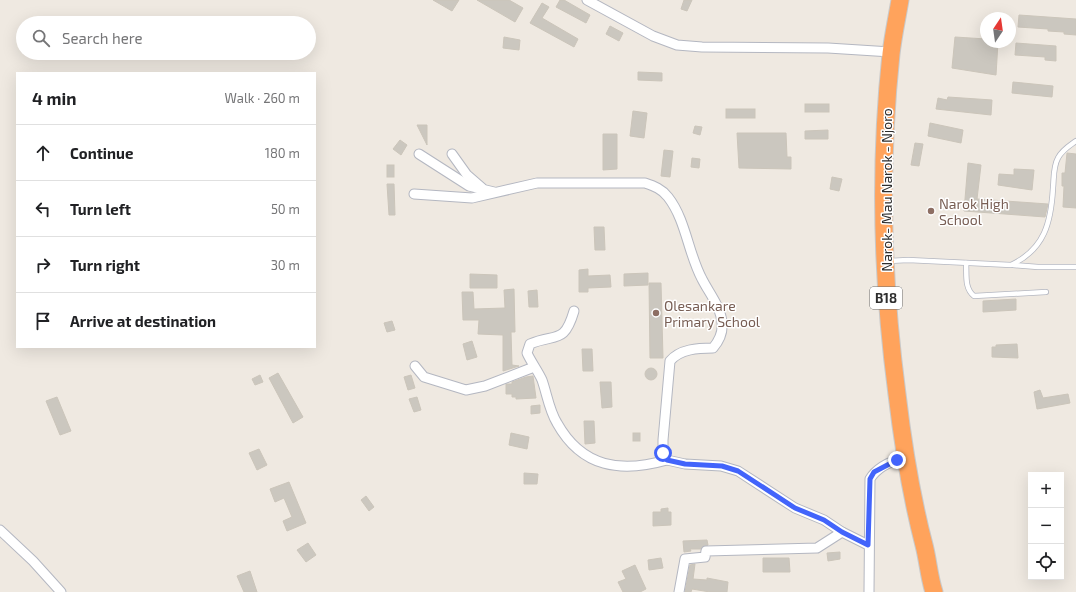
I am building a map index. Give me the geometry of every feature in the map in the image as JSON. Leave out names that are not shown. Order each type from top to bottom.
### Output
[{"type":"highway","name":"Narok- Mau Narok - Njoro","points":[[900,0],[891,52],[885,132],[884,235],[889,335],[905,457],[914,509],[925,547],[934,592]]},
{"type":"street","points":[[587,0],[653,36],[677,45],[702,47],[828,48],[891,52]]},
{"type":"street","points":[[419,154],[469,186],[497,193]]},
{"type":"street","points":[[452,154],[467,175],[483,189]]},
{"type":"street","points":[[414,194],[472,198],[537,183],[645,183],[661,189],[668,197],[682,227],[701,278],[716,303],[722,323],[720,340],[713,348],[697,348],[676,354],[670,361],[663,440],[663,453],[667,460]]},
{"type":"street","points":[[574,311],[569,328],[555,338],[539,340],[530,344],[527,353],[542,379],[556,423],[573,445],[591,459],[609,466],[634,468],[667,460],[685,464],[722,466],[738,471],[795,508],[824,520],[842,532],[868,545]]},
{"type":"street","points":[[415,366],[424,378],[466,390],[485,386],[534,367]]},
{"type":"street","points":[[868,592],[870,479],[874,472],[905,457]]},
{"type":"street","points":[[0,530],[33,561],[61,592]]},
{"type":"street","points":[[679,592],[685,559],[705,557],[706,551],[818,548],[842,532]]},
{"type":"lane","points":[[1012,265],[1022,259],[1042,240],[1051,214],[1055,165],[1062,152],[1076,141]]},
{"type":"lane","points":[[885,262],[908,260],[1038,267],[1076,267]]},
{"type":"lane","points":[[966,263],[967,284],[969,292],[974,296],[1046,292]]},
{"type":"building","points":[[433,0],[459,0],[452,11]]},
{"type":"building","points":[[477,0],[509,0],[523,8],[515,22]]},
{"type":"building","points":[[560,0],[564,0],[590,15],[586,23],[556,7]]},
{"type":"building","points":[[684,0],[692,0],[687,11],[681,9]]},
{"type":"building","points":[[542,3],[549,7],[542,18],[578,39],[574,47],[530,23]]},
{"type":"building","points":[[1019,15],[1076,19],[1076,35],[1064,34],[1064,32],[1048,31],[1048,29],[1018,27]]},
{"type":"building","points":[[610,26],[623,33],[619,41],[606,34]]},
{"type":"building","points":[[504,37],[520,40],[519,50],[503,48]]},
{"type":"building","points":[[955,37],[980,39],[980,48],[998,48],[996,75],[952,68]]},
{"type":"building","points":[[1016,43],[1056,46],[1056,61],[1045,60],[1045,57],[1015,55]]},
{"type":"building","points":[[638,72],[662,73],[662,81],[638,80]]},
{"type":"building","points":[[1013,82],[1053,86],[1052,97],[1012,93]]},
{"type":"building","points":[[948,97],[992,100],[991,115],[936,109],[938,98],[947,100]]},
{"type":"building","points":[[805,104],[829,104],[829,112],[805,112]]},
{"type":"building","points":[[726,109],[755,109],[755,118],[726,118]]},
{"type":"building","points":[[633,111],[647,113],[644,138],[630,136]]},
{"type":"building","points":[[930,123],[963,130],[961,143],[928,136]]},
{"type":"building","points":[[417,125],[427,125],[427,145]]},
{"type":"building","points":[[695,126],[702,127],[700,135],[693,133]]},
{"type":"building","points":[[828,130],[828,139],[805,139],[805,131]]},
{"type":"building","points":[[737,133],[786,133],[787,157],[791,157],[791,169],[739,168]]},
{"type":"building","points":[[603,134],[617,134],[617,169],[603,170]]},
{"type":"building","points":[[400,140],[407,145],[401,155],[393,149]]},
{"type":"building","points":[[915,143],[923,144],[919,166],[911,165]]},
{"type":"building","points":[[664,150],[673,151],[670,177],[661,176]]},
{"type":"building","points":[[1067,153],[1076,154],[1076,208],[1063,207],[1064,186],[1062,186],[1062,173],[1065,173]]},
{"type":"building","points":[[692,158],[700,159],[699,168],[691,167]]},
{"type":"building","points":[[968,163],[981,165],[977,199],[1048,204],[1045,217],[964,211]]},
{"type":"building","points":[[387,165],[394,165],[394,177],[387,177]]},
{"type":"building","points":[[1014,169],[1034,170],[1032,190],[998,185],[999,174],[1014,175]]},
{"type":"building","points":[[832,177],[842,179],[839,191],[830,189]]},
{"type":"building","points":[[387,184],[394,184],[395,215],[389,215]]},
{"type":"building","points":[[594,227],[604,227],[605,250],[595,250]]},
{"type":"building","points":[[588,269],[588,276],[610,275],[611,287],[588,288],[588,292],[579,292],[579,270]]},
{"type":"building","points":[[648,273],[648,285],[624,286],[624,274]]},
{"type":"building","points":[[470,274],[497,275],[497,288],[470,288]]},
{"type":"building","points":[[649,283],[661,283],[663,358],[650,358]]},
{"type":"building","points":[[514,289],[515,332],[511,332],[512,365],[519,366],[503,371],[503,335],[478,334],[479,320],[463,320],[462,292],[473,292],[474,309],[505,308],[504,290]]},
{"type":"building","points":[[537,290],[538,307],[529,307],[528,291]]},
{"type":"building","points":[[1016,299],[1016,310],[983,312],[983,301]]},
{"type":"building","points":[[392,321],[395,330],[387,332],[384,323]]},
{"type":"building","points":[[472,341],[477,357],[467,360],[463,344]]},
{"type":"building","points":[[1017,344],[1018,358],[992,357],[992,347],[996,347],[996,345]]},
{"type":"building","points":[[582,349],[592,349],[593,371],[583,371]]},
{"type":"building","points":[[649,368],[653,368],[657,374],[653,380],[649,380],[645,376],[645,372]]},
{"type":"building","points":[[278,373],[303,417],[293,423],[269,378]]},
{"type":"building","points":[[260,375],[263,382],[255,385],[252,379]]},
{"type":"building","points":[[411,375],[415,388],[408,390],[404,377]]},
{"type":"building","points":[[533,376],[536,398],[516,399],[516,397],[512,397],[512,394],[506,394],[506,384],[512,384],[512,382]]},
{"type":"building","points":[[600,382],[611,382],[612,407],[602,408]]},
{"type":"building","points":[[1040,390],[1043,398],[1068,394],[1070,403],[1037,409],[1034,392]]},
{"type":"building","points":[[57,397],[71,431],[60,435],[46,401]]},
{"type":"building","points":[[417,397],[421,410],[414,412],[409,399]]},
{"type":"building","points":[[540,405],[540,413],[531,414],[531,406]]},
{"type":"building","points":[[584,421],[594,421],[595,443],[585,444]]},
{"type":"building","points":[[511,433],[529,437],[527,449],[509,445]]},
{"type":"building","points":[[633,433],[640,433],[640,441],[633,441]]},
{"type":"building","points":[[259,449],[267,465],[257,470],[249,453]]},
{"type":"building","points":[[524,473],[538,474],[537,484],[524,484]]},
{"type":"building","points":[[289,482],[306,523],[287,531],[283,521],[292,517],[284,498],[275,502],[270,489]]},
{"type":"building","points":[[366,496],[374,507],[369,511],[361,500]]},
{"type":"building","points":[[668,508],[668,512],[671,512],[671,525],[653,526],[653,512],[661,512],[661,509]]},
{"type":"building","points":[[707,540],[708,545],[701,549],[690,549],[691,551],[684,552],[683,541]]},
{"type":"building","points":[[308,543],[316,555],[306,562],[297,550]]},
{"type":"building","points":[[840,552],[840,559],[828,561],[827,553]]},
{"type":"building","points":[[661,558],[663,568],[649,570],[648,560]]},
{"type":"building","points":[[763,558],[789,558],[790,572],[763,572]]},
{"type":"building","points":[[695,564],[693,579],[707,580],[707,578],[728,582],[727,592],[710,592],[692,589],[691,592],[685,592],[690,565]]},
{"type":"building","points":[[635,565],[646,589],[640,592],[623,592],[618,582],[626,579],[622,571]]},
{"type":"building","points":[[250,571],[257,592],[244,592],[237,576]]},
{"type":"place","name":"Narok High School","points":[[931,211]]},
{"type":"place","name":"Olesankare Primary School","points":[[656,313]]},
{"type":"route","points":[[663,453],[667,460],[685,464],[722,466],[738,471],[795,508],[824,520],[842,532],[868,545],[868,494],[870,479],[874,472],[897,460]]}]
